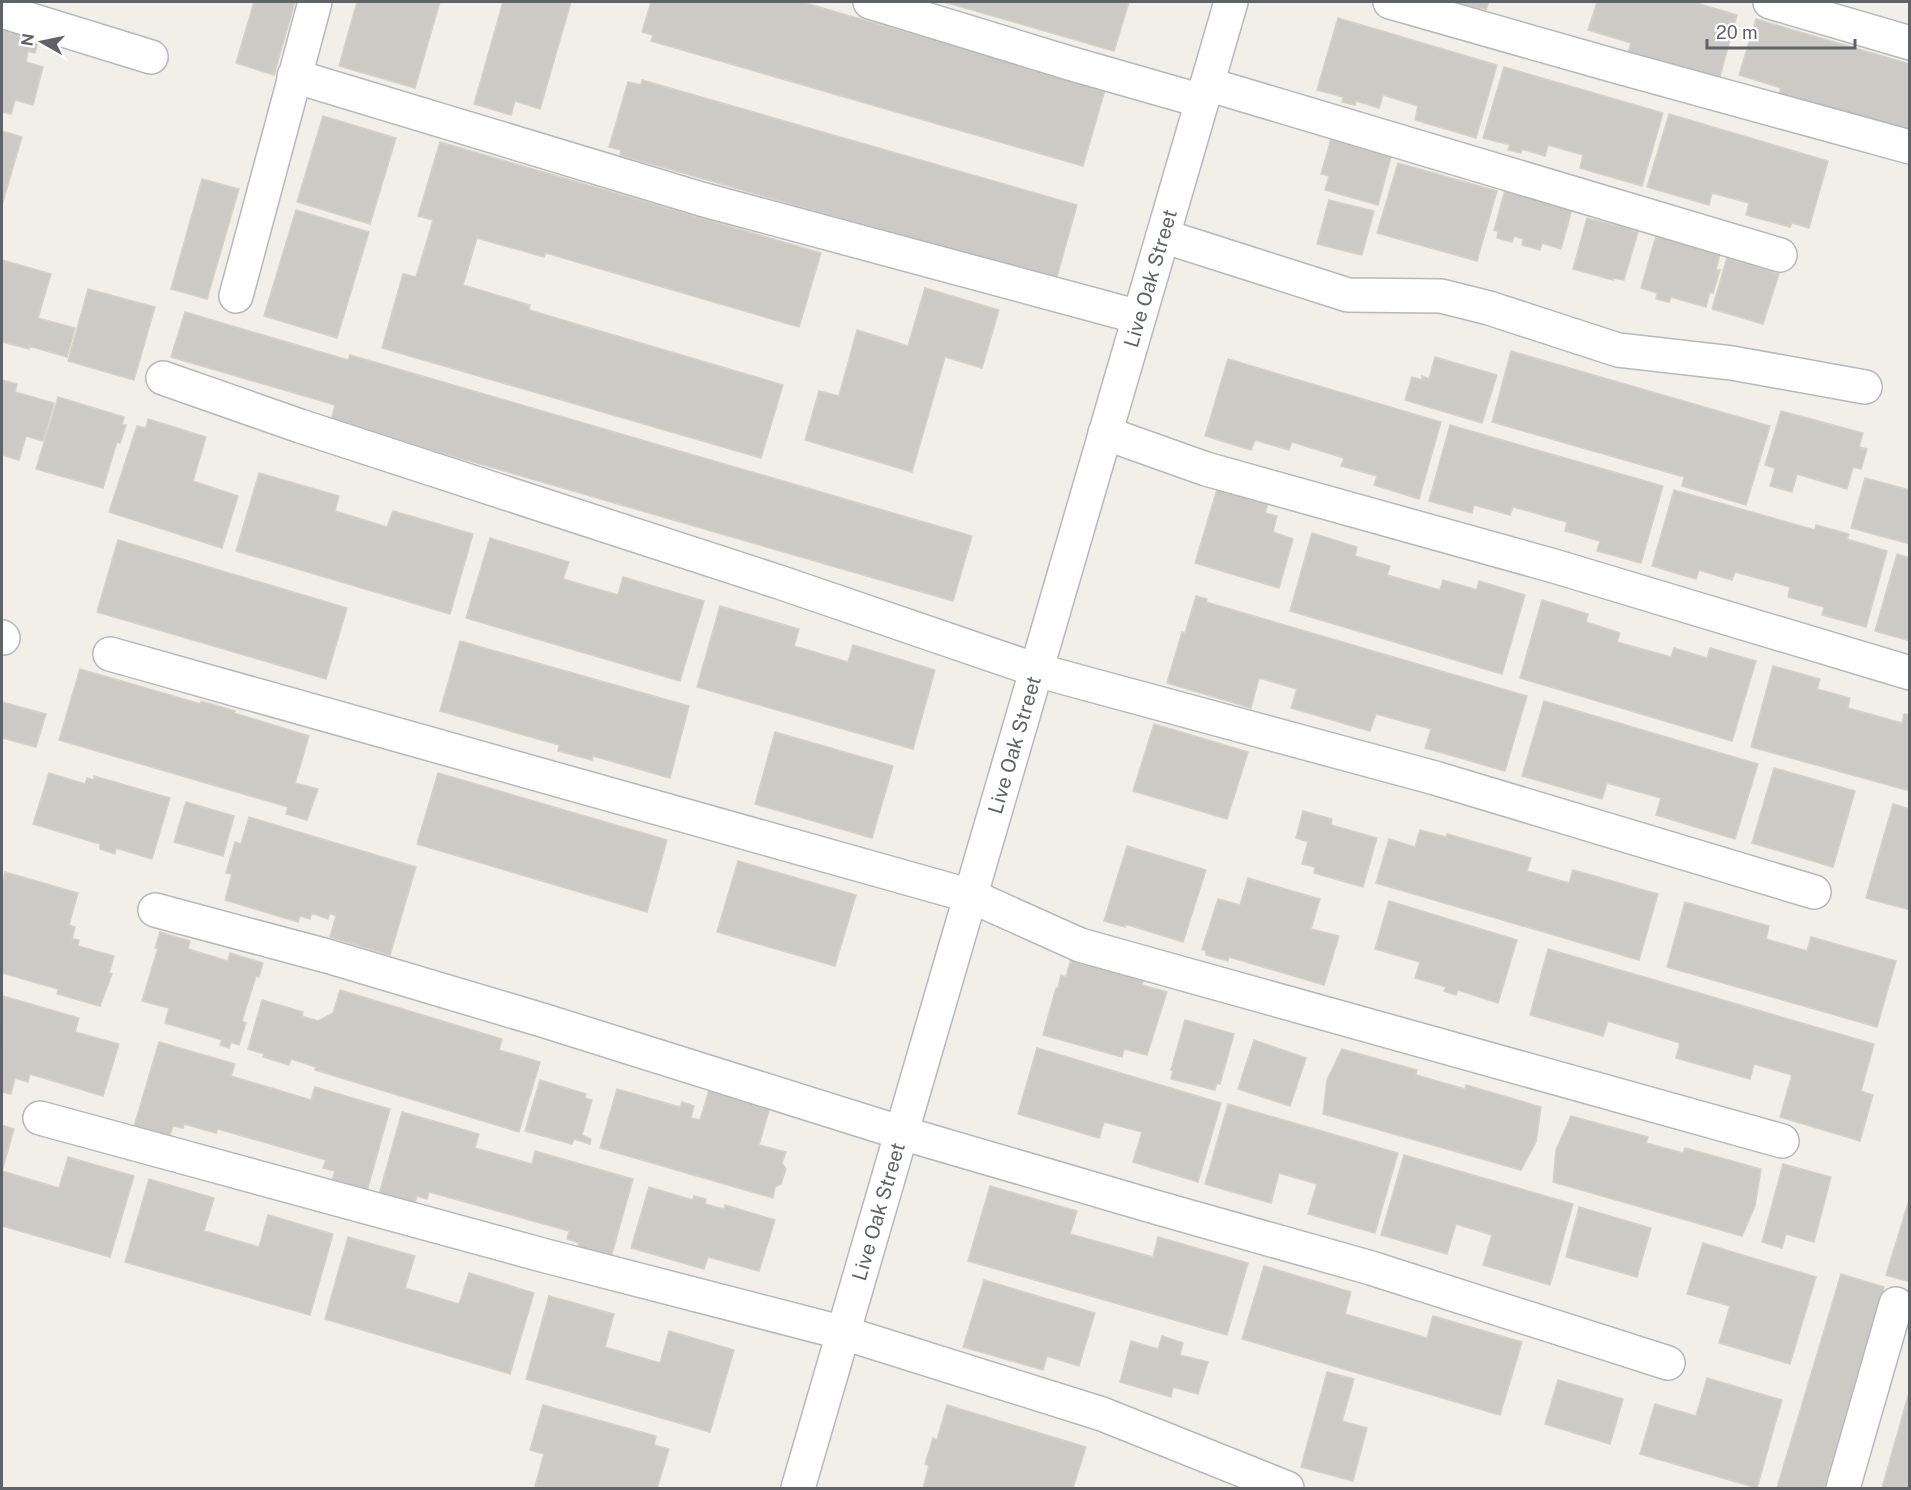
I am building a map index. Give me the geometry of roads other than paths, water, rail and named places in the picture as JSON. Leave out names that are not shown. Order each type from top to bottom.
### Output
[{"type":"street","points":[[236,296],[315,2]]},
{"type":"street","points":[[870,2],[1069,63],[1204,92],[1780,255]]},
{"type":"street","name":"Live Oak Street","points":[[798,1488],[1231,2]]},
{"type":"street","points":[[1390,2],[1910,147]]},
{"type":"street","points":[[1770,2],[1910,44]]},
{"type":"street","points":[[2,11],[151,57]]},
{"type":"street","points":[[294,76],[700,199],[1139,317]]},
{"type":"street","points":[[1163,236],[1348,295],[1441,296],[1489,308],[1618,350],[1732,363],[1865,387]]},
{"type":"street","points":[[163,378],[782,583],[1036,670],[1435,778],[1814,892]]},
{"type":"street","points":[[1106,433],[1206,469],[1554,566],[1910,673]]},
{"type":"street","points":[[110,654],[971,896],[1080,945],[1782,1141]]},
{"type":"street","points":[[155,910],[327,956],[519,1013],[902,1133],[1371,1268],[1668,1363]]},
{"type":"street","points":[[40,1118],[546,1256],[844,1333],[1102,1414],[1287,1488]]},
{"type":"street","points":[[1843,1488],[1896,1304]]}]
